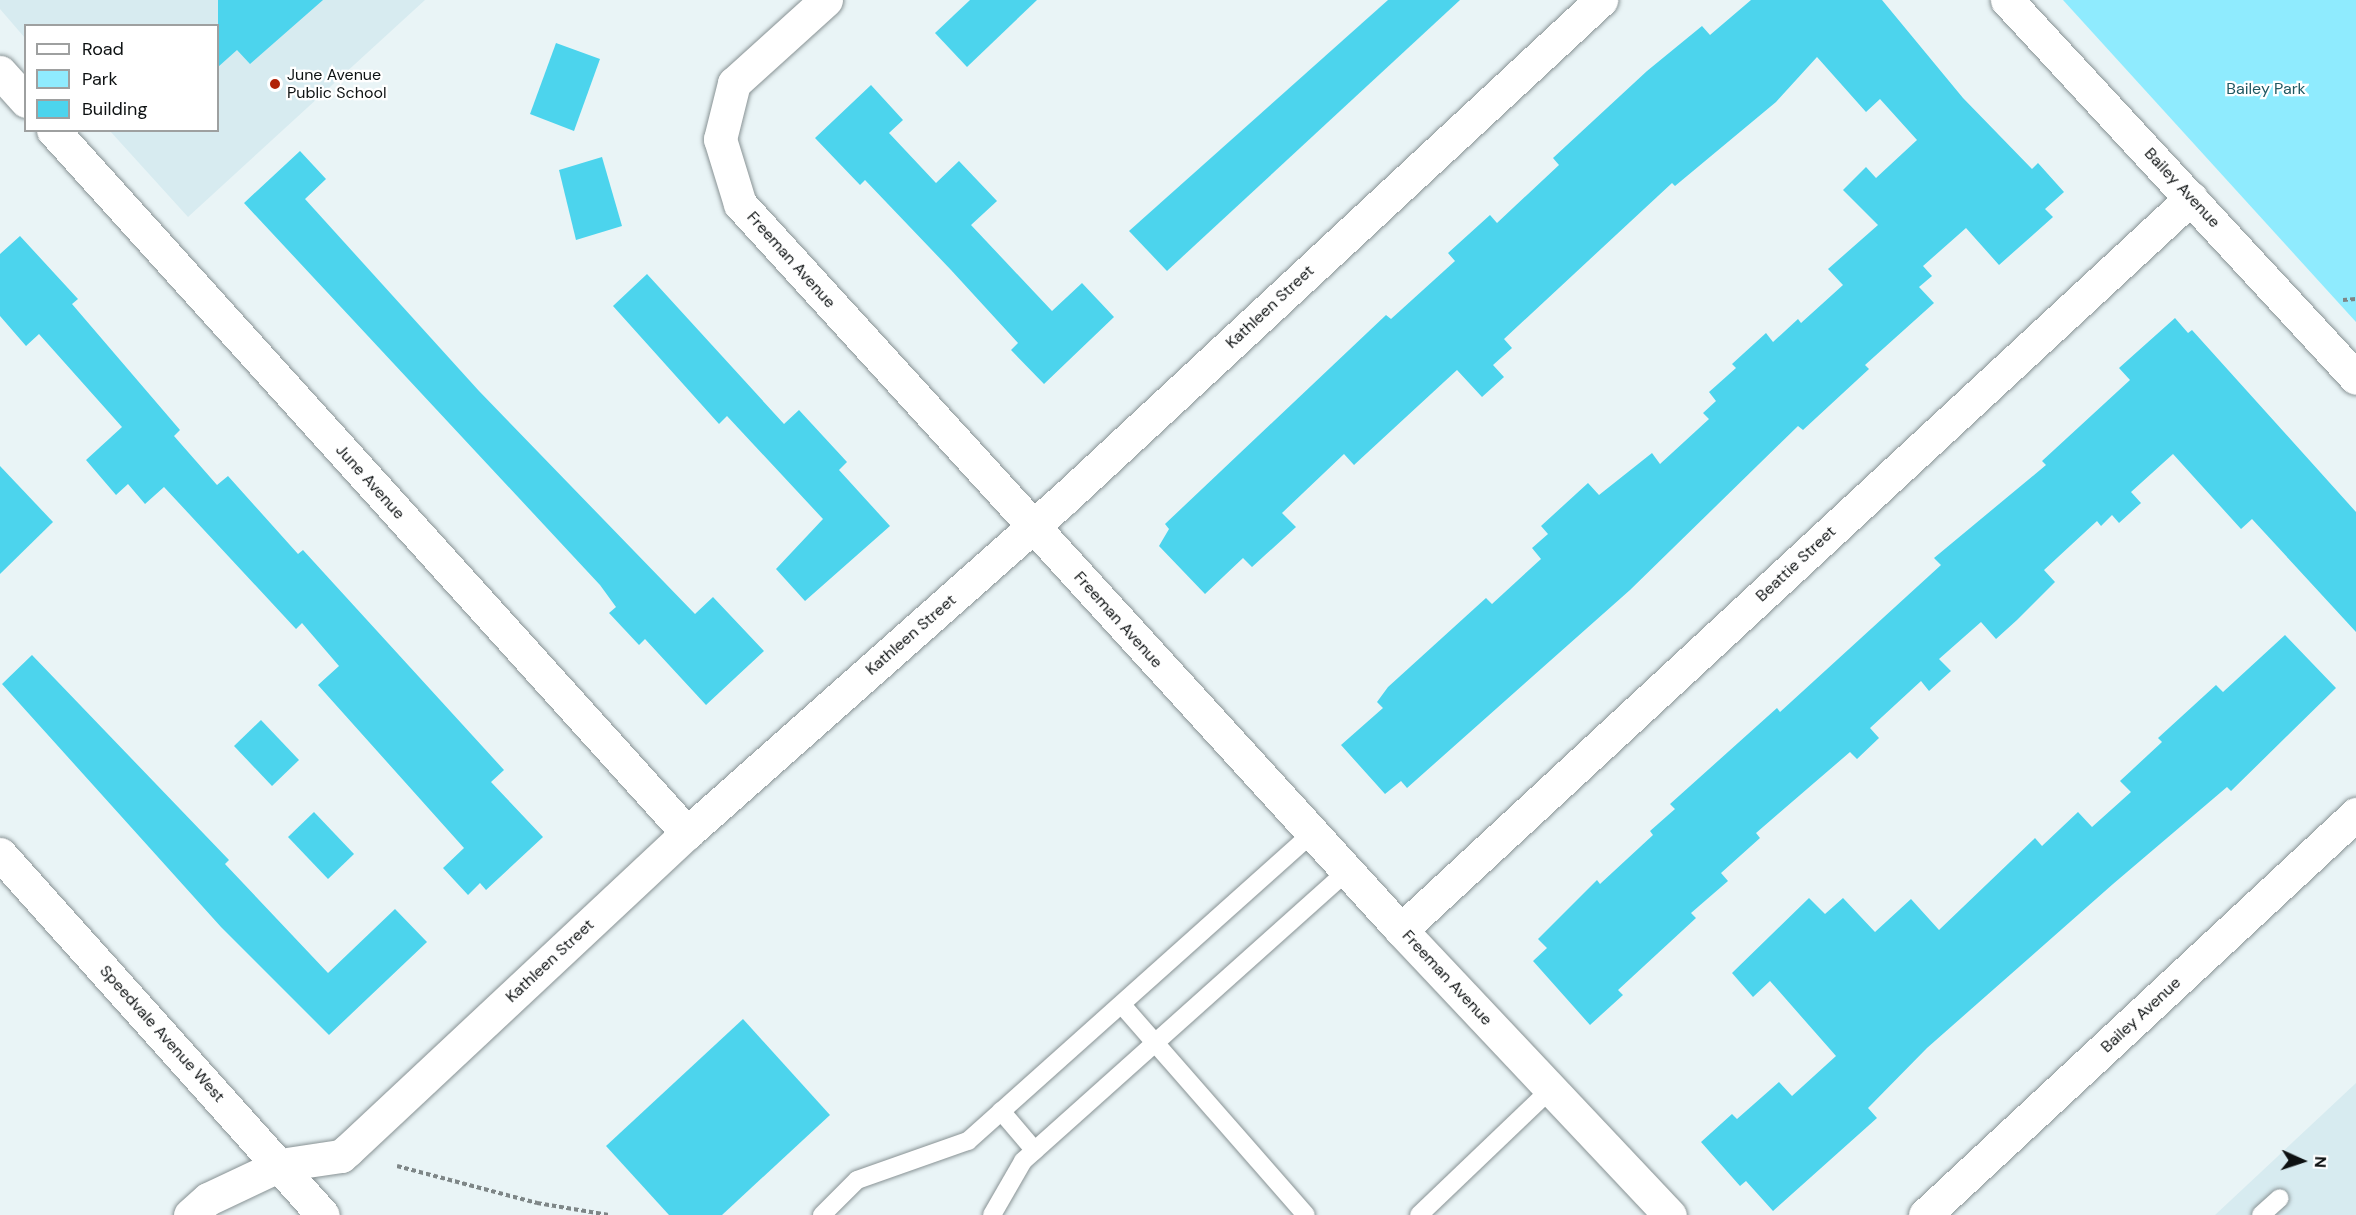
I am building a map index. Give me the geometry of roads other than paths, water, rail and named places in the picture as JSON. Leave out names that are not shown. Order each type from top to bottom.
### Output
[{"type":"street","name":"Freeman Avenue","points":[[825,0],[734,83],[720,139],[740,204],[1401,930],[1670,1215]]},
{"type":"street","name":"Kathleen Street","points":[[190,1215],[208,1199],[280,1165],[341,1156],[348,1150],[687,833],[1033,527],[1601,0]]},
{"type":"street","name":"Bailey Avenue","points":[[2007,0],[2356,378]]},
{"type":"street","points":[[0,72],[24,98]]},
{"type":"street","name":"June Avenue","points":[[55,132],[687,833]]},
{"type":"street","name":"Beattie Street","points":[[1401,930],[2191,198]]},
{"type":"street","name":"Bailey Avenue","points":[[1925,1215],[2356,814]]},
{"type":"street","name":"Speedvale Avenue West","points":[[0,854],[280,1165],[322,1215]]},
{"type":"lane","points":[[822,1215],[857,1180],[968,1141],[1313,833]]},
{"type":"lane","points":[[992,1215],[1005,1187],[1035,1150],[1156,1045],[1347,871]]},
{"type":"lane","points":[[1122,1005],[1306,1215]]},
{"type":"lane","points":[[1419,1215],[1551,1089]]},
{"type":"lane","points":[[1001,1111],[1035,1150]]},
{"type":"lane","points":[[2261,1215],[2280,1198]]},
{"type":"place","name":"June Avenue Public School","points":[[275,84]]},
{"type":"park label","name":"Bailey Park","points":[[2266,89]]}]
